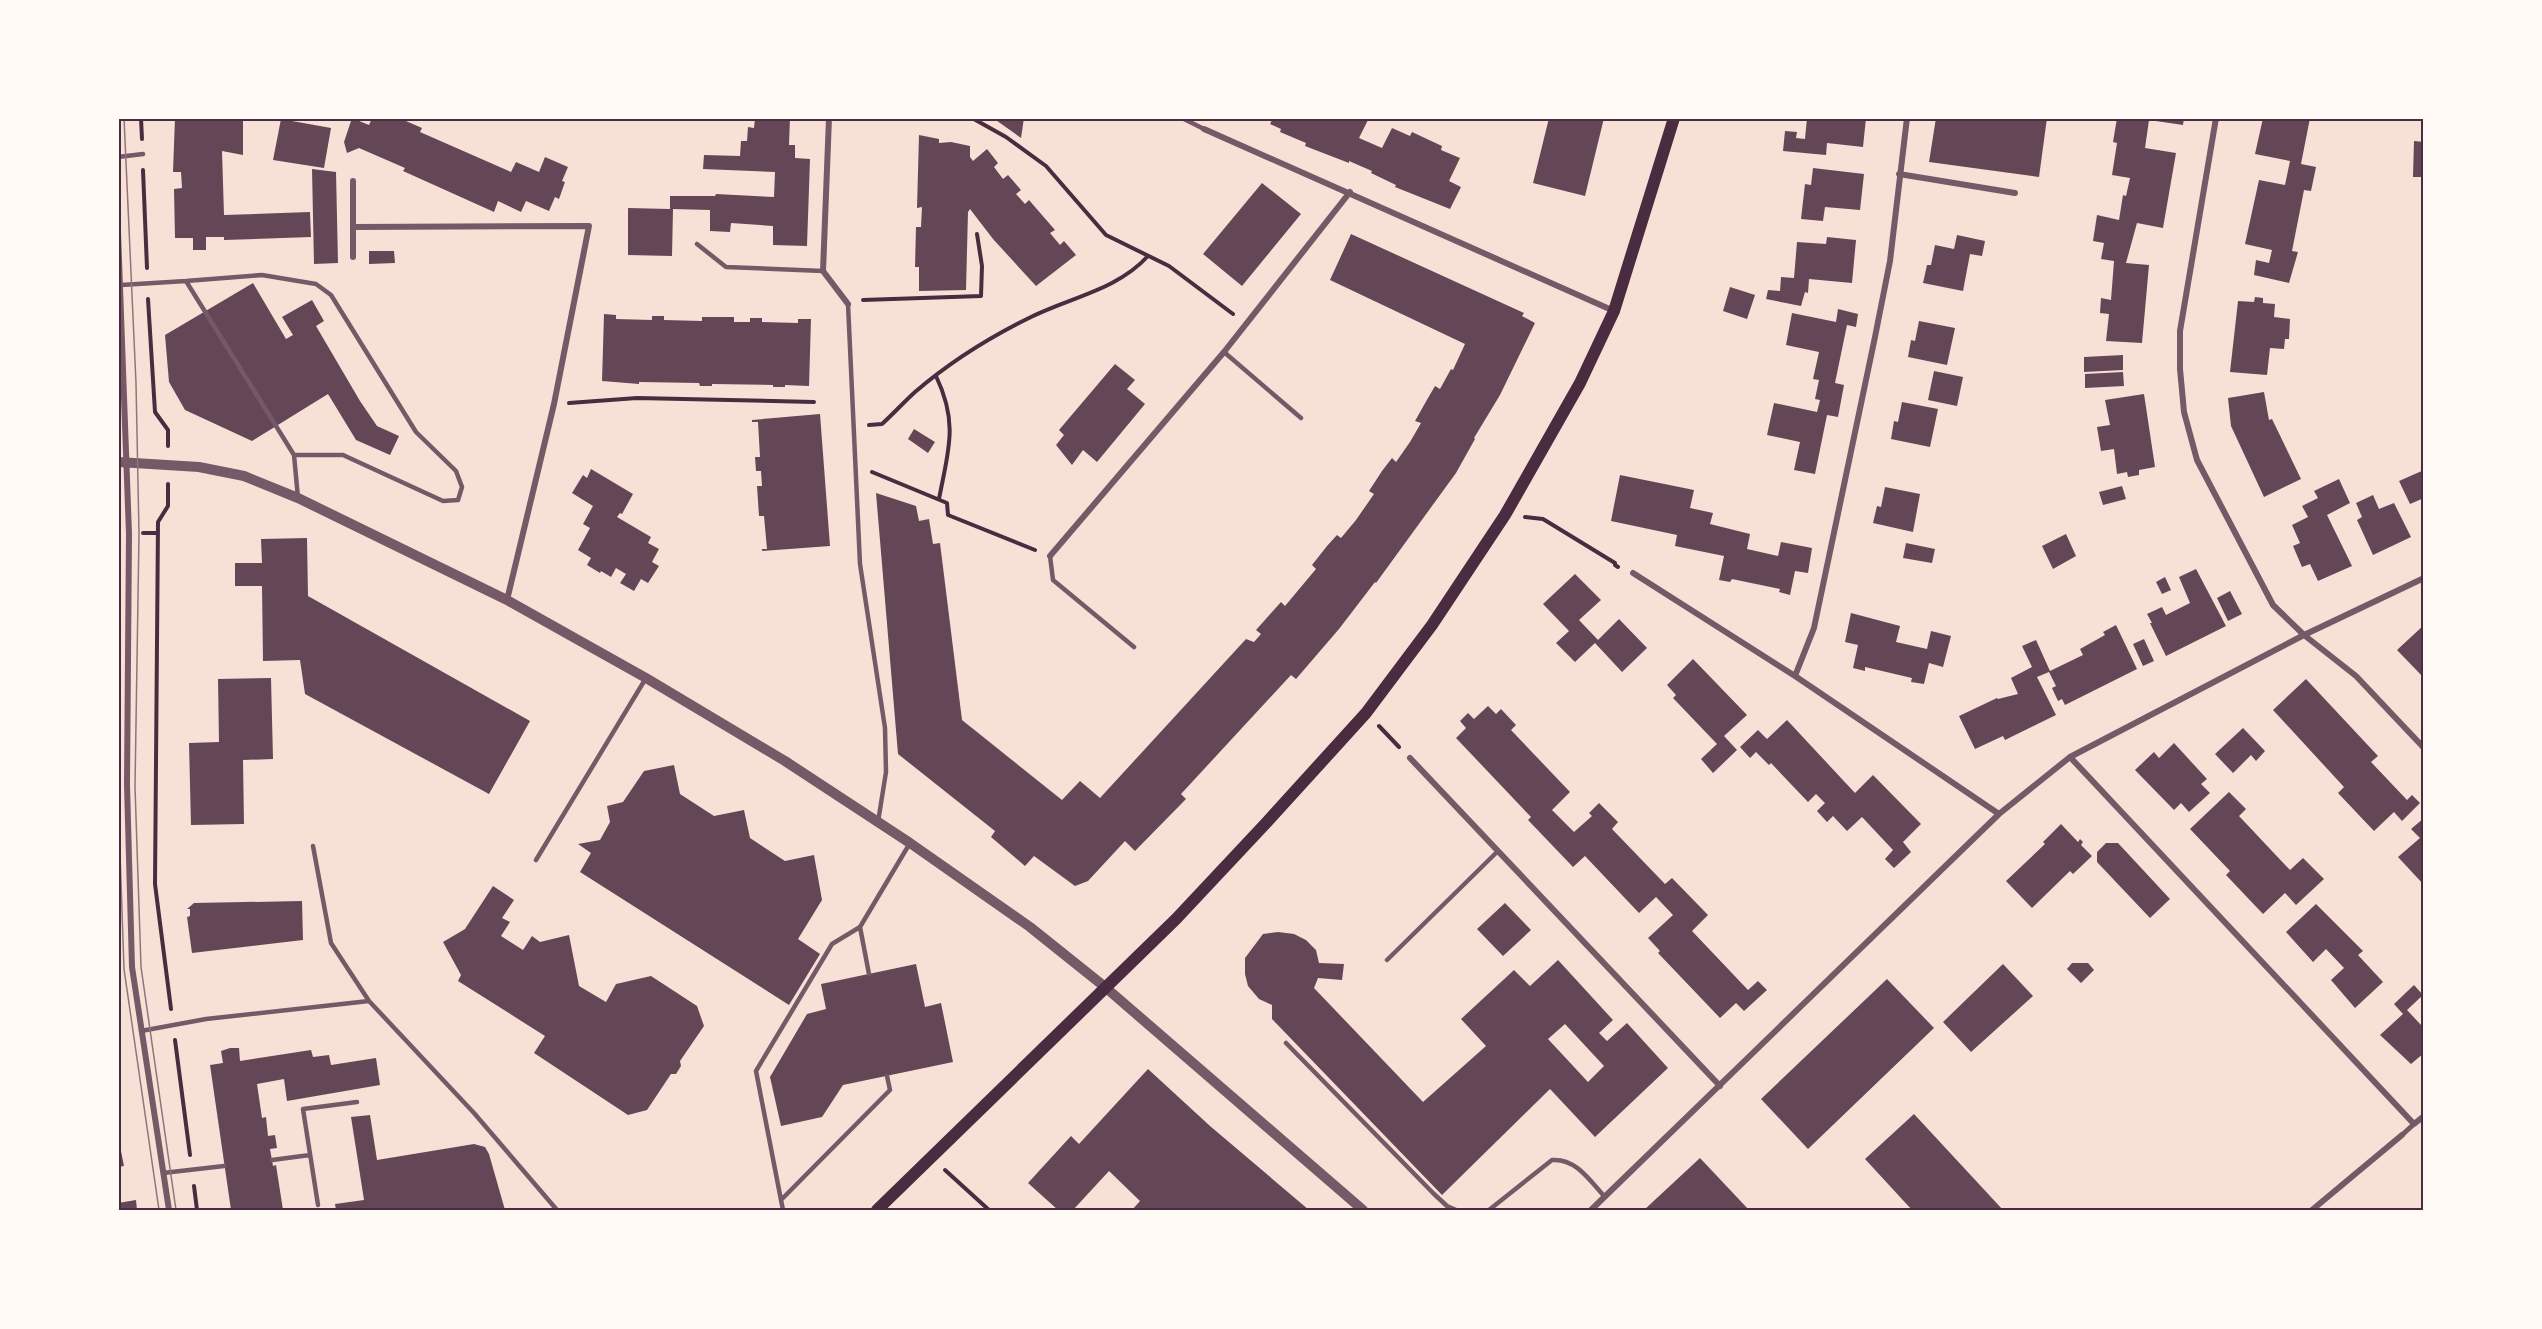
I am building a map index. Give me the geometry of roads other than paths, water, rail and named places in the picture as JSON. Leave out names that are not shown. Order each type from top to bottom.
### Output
[{"type":"main road","points":[[877,1210],[1176,919],[1366,713],[1432,625],[1504,515],[1580,383],[1614,311],[1674,118]]},
{"type":"street","points":[[829,118],[823,271],[848,304]]},
{"type":"street","points":[[1794,676],[1814,628],[1875,337],[1890,261],[1907,118]]},
{"type":"street","points":[[2216,118],[2180,331],[2180,369],[2184,412],[2197,460],[2273,605],[2304,635],[2356,676],[2424,748]]},
{"type":"street","points":[[1204,129],[1614,311]]},
{"type":"street","points":[[1899,174],[2015,193]]},
{"type":"street","points":[[353,181],[353,257]]},
{"type":"street","points":[[1050,556],[1224,352],[1350,192]]},
{"type":"street","points":[[353,227],[589,226],[554,404],[507,600]]},
{"type":"street","points":[[118,232],[121,285],[127,785],[132,967],[169,1210]]},
{"type":"street","points":[[123,462],[199,467],[244,477],[298,498],[507,600],[646,678],[785,761],[910,843],[1030,927],[1105,987],[1363,1210]]},
{"type":"street","points":[[1633,573],[1794,676],[1999,814]]},
{"type":"street","points":[[1591,1210],[1999,814],[2070,757],[2304,635],[2424,578]]},
{"type":"street","points":[[2070,757],[2414,1124]]},
{"type":"street","points":[[1410,758],[1720,1086]]},
{"type":"street","points":[[118,785],[127,785]]},
{"type":"street","points":[[2312,1210],[2424,1116]]},
{"type":"lane","points":[[1182,118],[1204,129]]},
{"type":"lane","points":[[118,157],[143,154]]},
{"type":"lane","points":[[697,244],[726,267],[823,271]]},
{"type":"lane","points":[[121,285],[262,275],[316,284],[331,295],[416,432],[456,471],[462,487],[458,500],[443,501],[343,455],[294,455]]},
{"type":"lane","points":[[186,281],[294,455],[298,498]]},
{"type":"lane","points":[[848,304],[860,564],[885,728],[886,772],[878,822]]},
{"type":"lane","points":[[1224,352],[1301,418]]},
{"type":"lane","points":[[1050,556],[1053,580],[1134,647]]},
{"type":"lane","points":[[536,860],[646,678]]},
{"type":"lane","points":[[783,1210],[756,1071],[832,944],[860,927],[910,843]]},
{"type":"lane","points":[[313,846],[331,943],[369,1001],[474,1113],[557,1210]]},
{"type":"lane","points":[[1387,960],[1498,851]]},
{"type":"lane","points":[[860,927],[869,974]]},
{"type":"lane","points":[[141,1032],[173,1025],[369,1001]]},
{"type":"lane","points":[[1286,1043],[1434,1194],[1447,1206],[1456,1210]]},
{"type":"lane","points":[[781,1200],[890,1090],[887,1076]]},
{"type":"lane","points":[[318,1205],[303,1109],[357,1102]]},
{"type":"lane","points":[[272,1160],[310,1155]]},
{"type":"lane","points":[[1489,1210],[1552,1160],[1562,1159],[1572,1163],[1605,1197]]},
{"type":"lane","points":[[163,1173],[224,1166]]},
{"type":"tram line","points":[[124,118],[136,383],[139,534],[135,787],[141,967],[176,1210]]},
{"type":"tram line","points":[[118,795],[124,969],[159,1210]]}]
